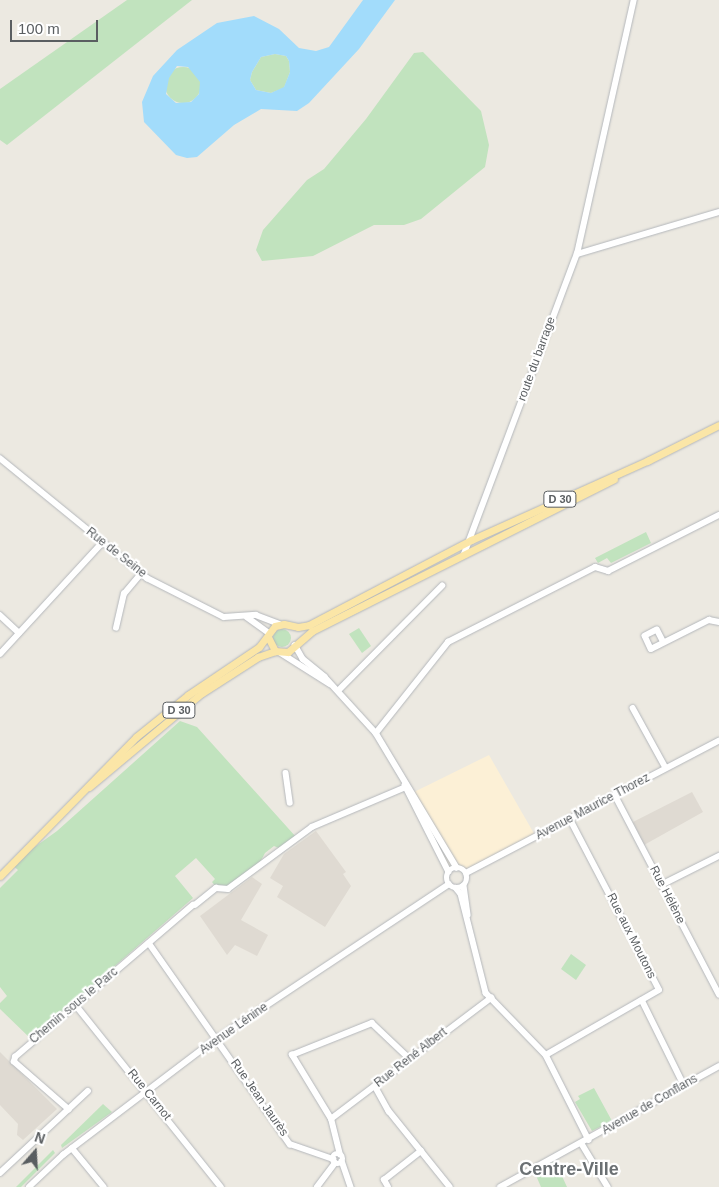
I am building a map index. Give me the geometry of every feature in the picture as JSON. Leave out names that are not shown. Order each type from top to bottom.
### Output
[{"type":"main road","name":"D 30","points":[[296,644],[312,631],[719,425]]},
{"type":"main road","name":"D 30","points":[[292,627],[309,625],[471,540],[649,460]]},
{"type":"main road","points":[[279,624],[292,627],[296,634],[296,644],[288,652],[277,652],[268,635],[279,624]]},
{"type":"main road","name":"D 30","points":[[0,876],[142,731],[188,695],[256,649],[268,635]]},
{"type":"main road","name":"D 30","points":[[73,801],[202,693],[258,657],[277,652]]},
{"type":"street","name":"route du barrage","points":[[462,555],[471,540],[576,254],[634,0]]},
{"type":"street","points":[[576,254],[719,212]]},
{"type":"street","name":"Rue de Seine","points":[[0,458],[141,574],[224,618],[256,615],[279,624]]},
{"type":"street","points":[[376,733],[448,642],[595,567],[608,571],[719,515]]},
{"type":"street","points":[[0,654],[102,543]]},
{"type":"street","points":[[116,628],[124,594],[141,574]]},
{"type":"street","points":[[338,691],[442,586]]},
{"type":"street","points":[[0,615],[20,633]]},
{"type":"street","points":[[247,617],[259,623],[268,635]]},
{"type":"street","points":[[663,642],[709,620],[719,622]]},
{"type":"street","points":[[296,644],[303,659],[338,691],[376,733],[402,773],[457,868],[466,873],[464,886],[467,919]]},
{"type":"street","points":[[277,652],[332,685]]},
{"type":"street","points":[[633,708],[666,768]]},
{"type":"street","name":"Avenue Maurice Thorez","points":[[466,873],[719,741]]},
{"type":"street","points":[[402,773],[406,787],[449,872],[449,884],[456,888],[467,919],[480,978],[491,998],[546,1055],[589,1140]]},
{"type":"street","points":[[286,774],[290,803]]},
{"type":"street","name":"Chemin sous le Parc","points":[[69,1110],[14,1062],[15,1056],[216,888],[228,889],[312,827],[406,787]]},
{"type":"street","name":"Rue Hélène","points":[[616,795],[719,994]]},
{"type":"street","name":"Rue aux Moutons","points":[[546,1055],[659,990],[570,820]]},
{"type":"street","points":[[661,885],[719,856]]},
{"type":"street","points":[[449,872],[457,868]]},
{"type":"street","name":"Avenue Lénine","points":[[29,1187],[72,1148],[147,1093],[217,1038],[449,884]]},
{"type":"street","points":[[456,888],[464,886]]},
{"type":"street","name":"Rue Jean Jaurès","points":[[148,943],[217,1038],[290,1144],[334,1161]]},
{"type":"street","name":"Rue René Albert","points":[[332,1119],[409,1058],[491,998]]},
{"type":"street","points":[[642,1000],[684,1085]]},
{"type":"street","name":"Rue Carnot","points":[[75,1004],[221,1187]]},
{"type":"street","points":[[351,1187],[340,1155],[332,1119],[292,1055],[372,1023],[409,1058]]},
{"type":"street","name":"Avenue de Conflans","points":[[500,1187],[528,1169],[582,1144],[719,1066]]},
{"type":"street","points":[[375,1086],[389,1111],[450,1187]]},
{"type":"street","points":[[0,1174],[88,1091]]},
{"type":"street","points":[[582,1144],[608,1187]]},
{"type":"street","points":[[72,1148],[104,1187]]},
{"type":"street","points":[[388,1187],[384,1180],[420,1150]]},
{"type":"street","points":[[317,1187],[340,1155]]},
{"type":"street","points":[[334,1161],[342,1161]]},
{"type":"shaded area","points":[[489,755],[536,837],[466,873],[447,867],[408,795]]},
{"type":"shaded area","points":[[692,792],[703,812],[644,845],[633,822]]},
{"type":"shaded area","points":[[316,831],[346,872],[343,874],[351,886],[325,927],[277,897],[283,886],[270,878],[284,854]]},
{"type":"shaded area","points":[[252,877],[262,884],[241,920],[268,935],[257,956],[235,945],[227,955],[200,916]]},
{"type":"shaded area","points":[[0,1052],[57,1109],[23,1140],[17,1135],[18,1124],[0,1105]]},
{"type":"green space","points":[[127,0],[192,0],[7,145],[0,140],[0,89]]},
{"type":"green space","points":[[423,52],[481,111],[489,145],[485,167],[421,219],[404,225],[374,225],[313,256],[262,261],[256,250],[263,230],[307,180],[324,169],[366,119],[414,53]]},
{"type":"green space","points":[[275,54],[286,56],[289,61],[290,72],[284,88],[271,93],[256,90],[250,80],[252,72],[261,57]]},
{"type":"green space","points":[[183,67],[196,72],[201,85],[196,98],[183,103],[170,98],[165,85],[170,72]]},
{"type":"green space","points":[[646,532],[651,543],[611,563],[607,558],[598,563],[595,558]]},
{"type":"green space","points":[[359,628],[371,646],[362,653],[349,634]]},
{"type":"green space","points":[[282,629],[288,632],[291,638],[288,644],[282,647],[276,644],[273,638],[276,632]]},
{"type":"green space","points":[[180,721],[197,727],[296,837],[281,849],[274,846],[265,853],[258,866],[228,887],[216,887],[212,882],[215,879],[196,858],[175,876],[193,898],[31,1039],[0,1009],[0,1003],[7,996],[0,987],[0,888],[18,870],[11,864],[57,831]]},
{"type":"green space","points":[[571,954],[586,965],[576,980],[561,969]]},
{"type":"green space","points":[[594,1088],[612,1121],[592,1131],[575,1102],[580,1099],[578,1096]]},
{"type":"green space","points":[[103,1104],[112,1112],[62,1148],[61,1145]]},
{"type":"green space","points":[[53,1150],[55,1153],[21,1187],[16,1187]]},
{"type":"green space","points":[[555,1161],[567,1187],[541,1187],[534,1171]]},
{"type":"water","points":[[363,0],[395,0],[359,49],[309,103],[297,111],[261,109],[234,125],[197,157],[187,158],[176,155],[144,122],[142,102],[153,76],[177,50],[217,23],[254,16],[279,29],[299,48],[316,51],[329,47]],"holes":[[[275,54],[286,56],[289,61],[290,72],[284,87],[271,93],[256,90],[250,80],[252,72],[261,57]],[[177,66],[188,67],[200,82],[199,94],[191,102],[176,103],[166,94],[169,78]]]},
{"type":"district","name":"Centre-Ville","points":[[569,1169]]}]
